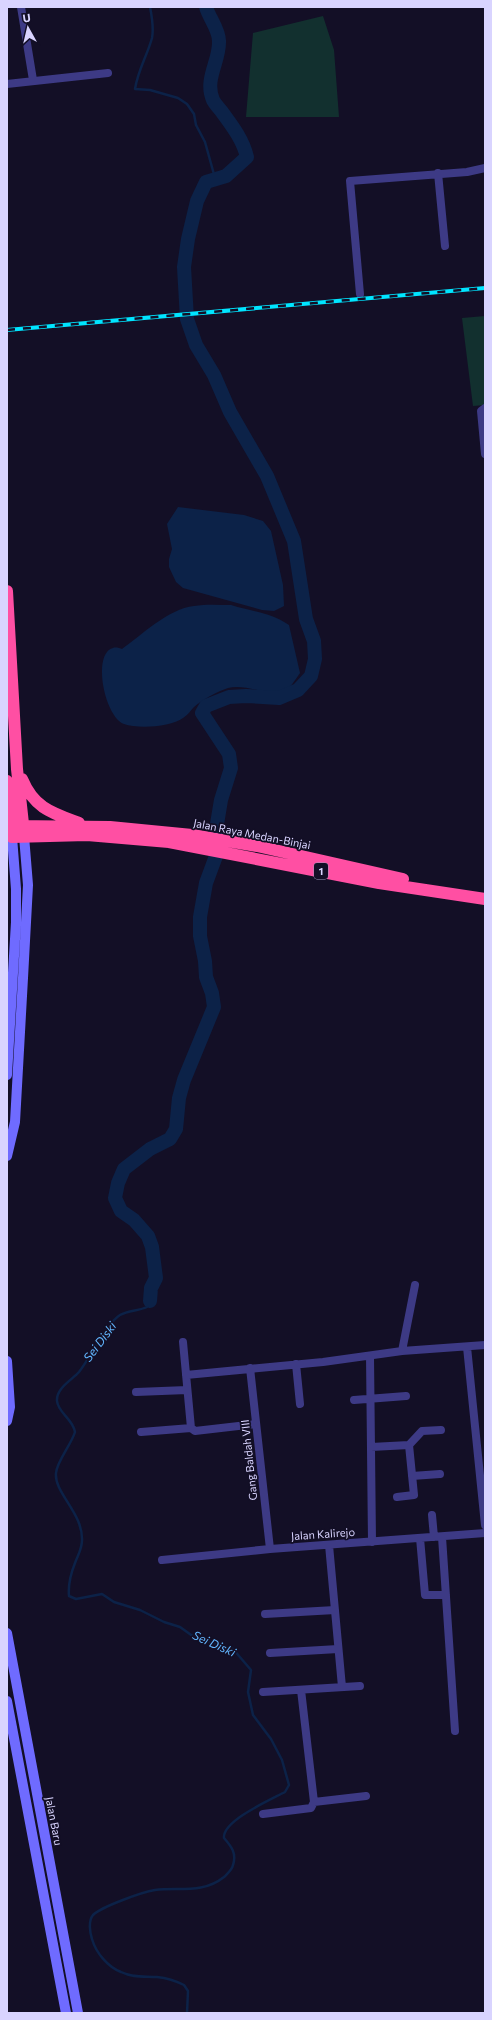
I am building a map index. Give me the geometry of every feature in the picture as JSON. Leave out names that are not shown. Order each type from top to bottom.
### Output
[{"type":"highway","points":[[7,591],[17,769],[18,831]]},
{"type":"highway","points":[[17,769],[27,791],[41,806],[52,813],[89,826]]},
{"type":"highway","points":[[7,781],[18,831]]},
{"type":"highway","name":"Jalan Raya Medan-Binjai","points":[[18,831],[89,826],[141,828],[192,841],[485,892]]},
{"type":"highway","name":"Jalan Raya Medan-Binjai","points":[[18,831],[111,836],[169,842],[192,841]]},
{"type":"highway","name":"Jalan Raya Medan-Binjai","points":[[256,852],[379,883],[485,899]]},
{"type":"street","points":[[21,7],[33,80]]},
{"type":"street","points":[[7,84],[108,73]]},
{"type":"street","points":[[360,294],[350,181],[438,173],[467,172],[485,168]]},
{"type":"street","points":[[438,173],[444,246]]},
{"type":"street","points":[[485,408],[481,411],[485,454]]},
{"type":"street","points":[[18,831],[16,922],[7,1076],[18,1076]]},
{"type":"street","points":[[7,1156],[15,1122],[28,885],[18,831]]},
{"type":"street","points":[[402,1351],[415,1285]]},
{"type":"street","points":[[183,1342],[191,1428]]},
{"type":"street","points":[[186,1375],[370,1356],[402,1351],[485,1345]]},
{"type":"street","points":[[467,1346],[485,1525]]},
{"type":"street","points":[[370,1356],[372,1542]]},
{"type":"street","points":[[7,1361],[10,1407],[7,1421]]},
{"type":"street","points":[[296,1364],[300,1404]]},
{"type":"street","name":"Gang Baldah VIII","points":[[250,1368],[270,1549]]},
{"type":"street","points":[[136,1392],[187,1390]]},
{"type":"street","points":[[354,1400],[406,1396]]},
{"type":"street","points":[[141,1432],[191,1428],[196,1432],[256,1424]]},
{"type":"street","points":[[371,1447],[409,1445],[422,1431],[441,1430]]},
{"type":"street","points":[[397,1497],[414,1495],[409,1445]]},
{"type":"street","points":[[412,1476],[440,1474]]},
{"type":"street","points":[[432,1515],[438,1537],[446,1595],[455,1731]]},
{"type":"street","name":"Jalan Kalirejo","points":[[162,1560],[270,1549],[485,1533]]},
{"type":"street","points":[[420,1538],[425,1595],[446,1595]]},
{"type":"street","points":[[329,1545],[342,1687]]},
{"type":"street","points":[[265,1614],[335,1610]]},
{"type":"street","name":"Jalan Baru","points":[[7,1633],[78,2013]]},
{"type":"street","points":[[270,1653],[338,1649]]},
{"type":"street","points":[[263,1692],[360,1686]]},
{"type":"street","points":[[263,1814],[311,1808],[314,1802],[301,1690]]},
{"type":"street","points":[[7,1701],[66,2013]]},
{"type":"street","points":[[314,1802],[366,1796]]},
{"type":"green space","points":[[323,16],[334,50],[339,117],[246,117],[253,33]]},
{"type":"green space","points":[[485,316],[485,405],[473,406],[462,318]]},
{"type":"water","points":[[178,507],[244,515],[263,521],[271,531],[283,585],[284,606],[274,611],[262,610],[183,588],[176,582],[169,567],[169,559],[172,549],[167,524]]},
{"type":"water","points":[[203,605],[231,605],[275,617],[289,625],[300,673],[287,689],[278,694],[242,687],[228,688],[215,693],[201,702],[178,721],[163,725],[146,727],[130,726],[117,719],[106,698],[103,685],[103,661],[107,652],[114,648],[122,649],[165,617],[184,608]]},
{"type":"waterway","points":[[150,7],[153,34],[135,89],[150,90],[178,98],[187,104],[194,114],[196,125],[205,142],[215,178]]},
{"type":"waterway","points":[[150,1301],[151,1288],[156,1278],[152,1247],[148,1236],[134,1220],[121,1211],[115,1198],[118,1183],[124,1169],[150,1149],[170,1139],[176,1129],[179,1098],[184,1080],[214,1007],[212,993],[206,977],[205,961],[200,936],[200,917],[206,883],[216,856],[216,830],[221,800],[231,768],[229,754],[202,713],[206,706],[229,697],[246,696],[279,698],[298,690],[311,676],[315,659],[314,641],[306,619],[294,541],[267,476],[230,412],[214,375],[196,345],[187,319],[184,267],[188,239],[197,201],[206,182],[226,176],[247,157],[240,139],[213,100],[210,85],[219,48],[219,37],[206,7]]},
{"type":"waterway","name":"Sei Diski","points":[[150,1301],[147,1307],[123,1313],[115,1319],[104,1333],[84,1366],[62,1388],[57,1396],[58,1405],[74,1427],[75,1432],[57,1468],[57,1481],[59,1488],[78,1521],[82,1540],[81,1549],[71,1575],[69,1596],[76,1599],[102,1594],[114,1602],[140,1610],[164,1622],[180,1627],[194,1637],[233,1649],[251,1670],[248,1692],[253,1715],[271,1739],[282,1760],[289,1785],[285,1792],[238,1818],[225,1831],[224,1838],[234,1853],[234,1861],[232,1868],[224,1877],[208,1886],[191,1889],[155,1890],[122,1900],[97,1912],[90,1920],[92,1939],[96,1949],[107,1963],[116,1970],[126,1974],[164,1978],[184,1985],[188,1991],[187,2013]]},
{"type":"railway","points":[[7,330],[485,288]]}]
